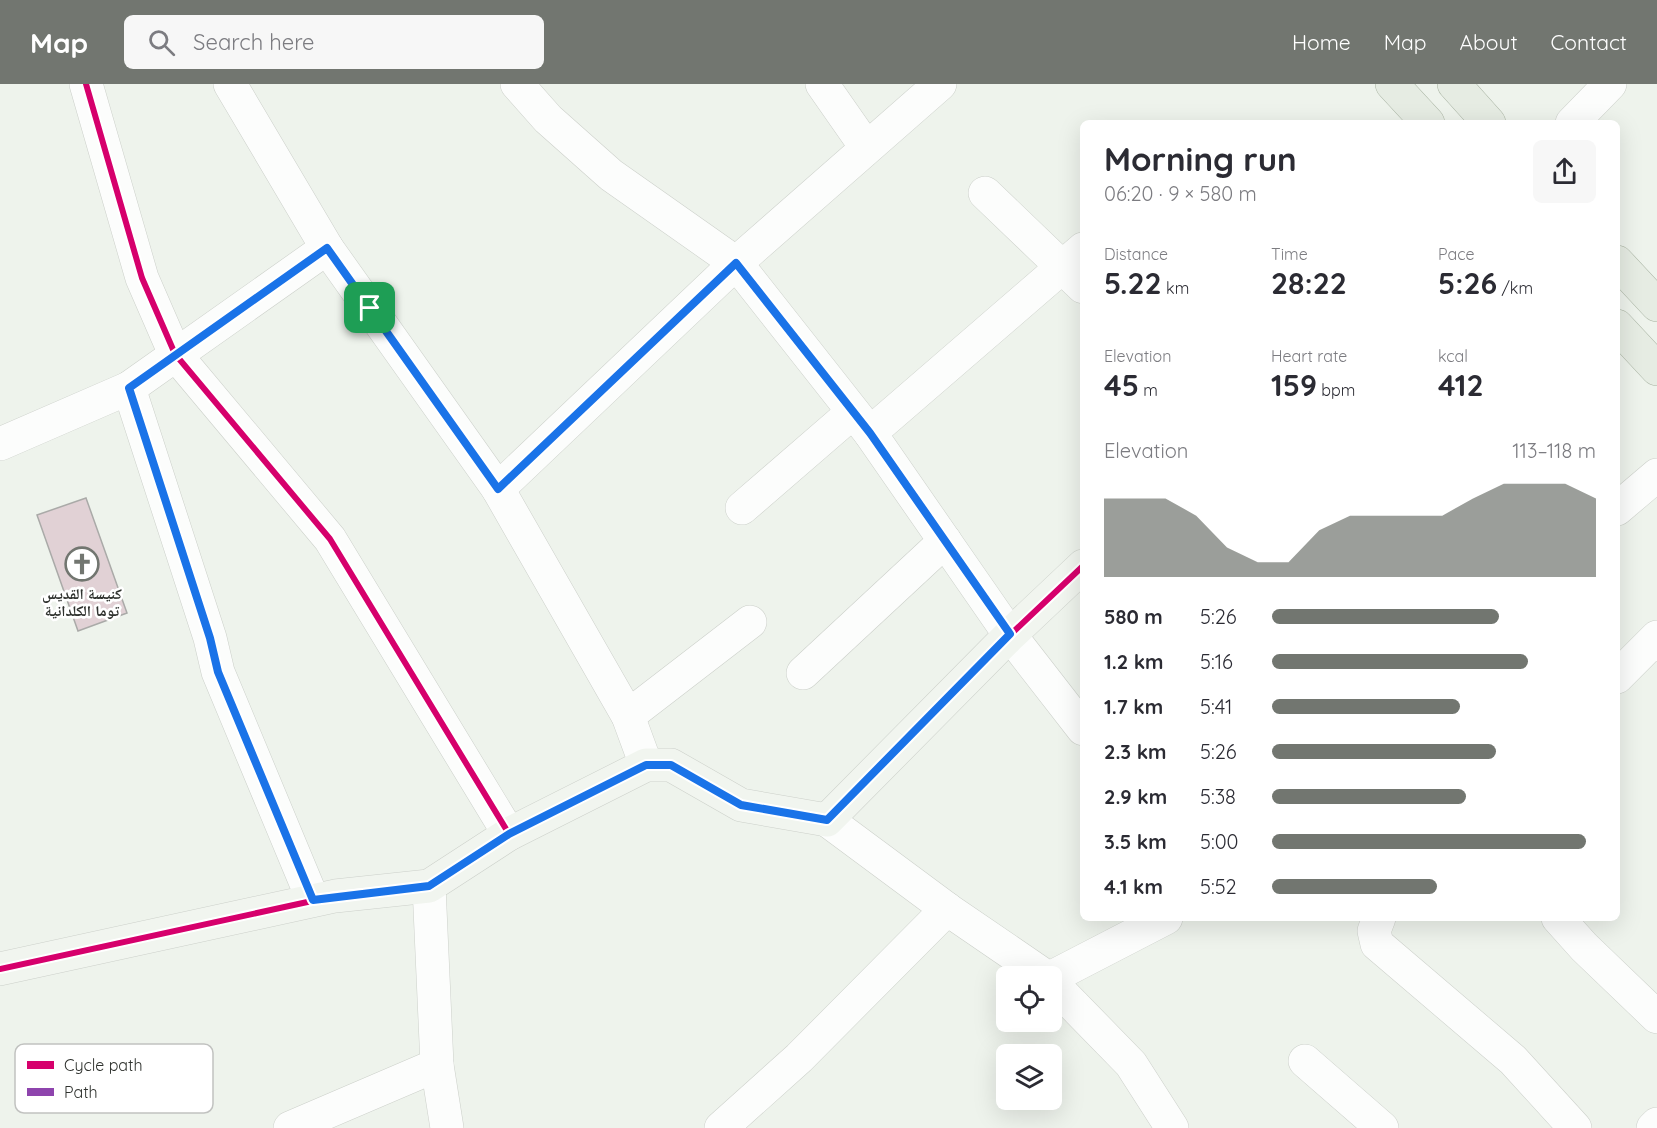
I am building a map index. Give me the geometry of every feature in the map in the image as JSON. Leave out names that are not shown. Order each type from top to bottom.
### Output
[{"type":"main road","points":[[1392,84],[1425,120]]},
{"type":"main road","points":[[1454,84],[1486,120]]},
{"type":"main road","points":[[1620,265],[1657,305]]},
{"type":"main road","points":[[1620,329],[1657,369]]},
{"type":"street","points":[[86,84],[142,278],[175,354],[330,539],[509,834]]},
{"type":"street","points":[[230,84],[327,248],[498,489],[628,716],[646,765]]},
{"type":"street","points":[[517,84],[548,119],[610,175],[736,263],[862,423],[1010,634],[1080,725]]},
{"type":"street","points":[[822,84],[866,147]]},
{"type":"street","points":[[498,489],[736,263],[940,84]]},
{"type":"street","points":[[1575,120],[1610,84]]},
{"type":"street","points":[[742,508],[1076,267],[985,193]]},
{"type":"street","points":[[0,444],[129,388],[327,248]]},
{"type":"street","points":[[129,388],[210,638],[218,672],[313,900]]},
{"type":"street","points":[[1620,506],[1657,475]]},
{"type":"street","points":[[803,673],[945,541]]},
{"type":"street","points":[[827,820],[1010,634],[1080,569]]},
{"type":"street","points":[[628,716],[750,622]]},
{"type":"street","points":[[1620,674],[1657,637]]},
{"type":"street","points":[[0,969],[313,900],[429,886],[509,834],[646,765],[671,765],[741,805],[827,820],[947,909],[1030,966]]},
{"type":"street","points":[[429,886],[437,1065],[447,1128]]},
{"type":"street","points":[[721,1128],[799,1058],[947,909]]},
{"type":"street","points":[[1062,972],[1160,921]]},
{"type":"street","points":[[1378,921],[1374,931],[1377,944],[1513,1060],[1575,1128]]},
{"type":"street","points":[[1561,921],[1584,947],[1657,1017]]},
{"type":"street","points":[[1062,993],[1131,1064],[1172,1128]]},
{"type":"street","points":[[1305,1061],[1382,1128]]},
{"type":"street","points":[[291,1128],[437,1065]]},
{"type":"street","points":[[1653,1128],[1657,1124]]},
{"type":"building","name":"كنيسة القديس توما الكلدانية","points":[[86,498],[127,613],[78,631],[37,515]]},
{"type":"marked path","points":[[129,388],[210,638],[218,672]]},
{"type":"cycle path","points":[[86,84],[142,278],[175,354],[330,539],[509,834]]},
{"type":"cycle path","points":[[0,969],[335,896],[429,886],[509,834],[646,765],[671,765],[741,805],[827,820],[1010,635],[1080,569]]},
{"type":"place","name":"كنيسة القديس توما الكلدانية","points":[[82,564]]},
{"type":"route","points":[[327,248],[370,308],[498,489],[736,263],[870,433],[1010,634],[827,820],[741,805],[671,765],[646,765],[509,834],[429,886],[313,900],[218,672],[210,638],[129,388],[327,248]]}]
